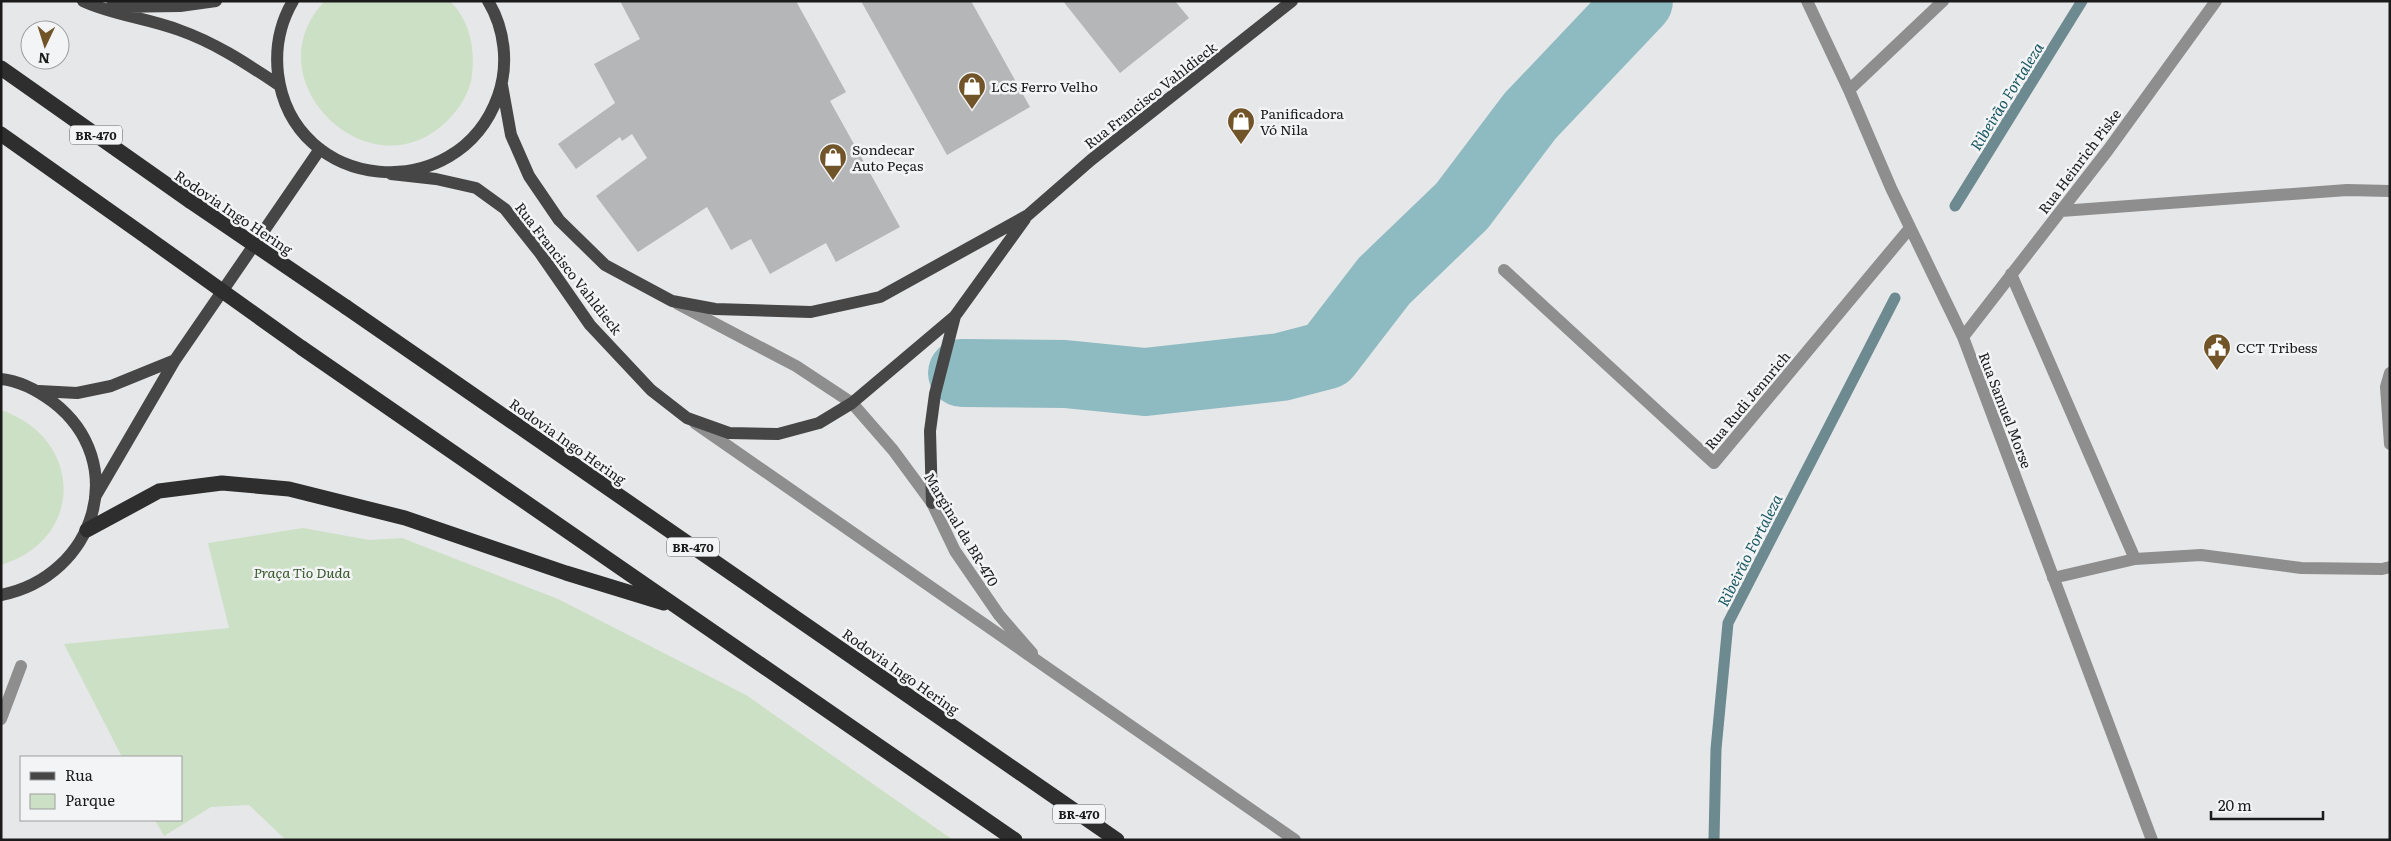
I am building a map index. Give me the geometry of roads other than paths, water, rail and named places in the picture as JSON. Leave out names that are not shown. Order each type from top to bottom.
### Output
[{"type":"highway","name":"Rodovia Ingo Hering","points":[[1,68],[190,202],[346,307],[1117,840]]},
{"type":"highway","points":[[1,134],[302,348],[1015,840]]},
{"type":"highway","points":[[87,530],[159,490],[222,483],[289,489],[405,518],[566,573],[677,607]]},
{"type":"main road","points":[[83,1],[96,7],[178,29],[228,51],[279,86]]},
{"type":"main road","points":[[96,7],[180,6],[216,1]]},
{"type":"main road","name":"Rua Francisco Vahldieck","points":[[293,1],[279,34],[276,60],[279,86],[288,109],[301,131],[320,149],[341,162],[358,168],[436,179],[476,188],[505,209],[540,253],[590,325],[651,390],[688,418],[729,433],[778,434],[819,422],[852,403],[902,364],[955,316],[1028,215]]},
{"type":"main road","points":[[391,174],[416,170],[441,162],[462,148],[480,130],[494,109],[502,85],[505,60],[502,34],[488,1]]},
{"type":"main road","name":"Rua Francisco Vahldieck","points":[[502,85],[515,143],[529,176],[559,220],[605,266],[672,301],[715,309],[811,312],[880,297],[1028,215],[1092,160],[1292,1]]},
{"type":"main road","points":[[1,595],[19,592],[51,575],[78,547],[87,530],[95,497],[175,360],[320,149]]},
{"type":"main road","points":[[932,503],[930,431],[935,394],[955,316]]},
{"type":"main road","points":[[39,391],[77,393],[111,386],[175,360]]},
{"type":"main road","points":[[1,379],[14,381],[39,391],[64,410],[83,435],[93,465],[95,497]]},
{"type":"street","name":"Rua Samuel Morse","points":[[1807,1],[1849,90],[1890,188],[1963,337],[2152,840]]},
{"type":"street","points":[[1849,90],[1944,1]]},
{"type":"street","name":"Rua Heinrich Piske","points":[[1963,337],[2108,150],[2216,1]]},
{"type":"street","points":[[2061,211],[2347,190],[2390,192]]},
{"type":"street","name":"Rua Rudi Jennrich","points":[[1504,270],[1714,463],[1910,228]]},
{"type":"street","points":[[2012,274],[2135,559]]},
{"type":"street","name":"Marginal da BR-470","points":[[672,301],[796,366],[852,403],[893,450],[932,503],[955,551],[999,615],[1045,668]]},
{"type":"street","points":[[2390,373],[2386,387],[2390,444]]},
{"type":"street","name":"Marginal da BR-470","points":[[688,418],[1295,840]]},
{"type":"street","points":[[2054,578],[2135,559],[2201,555],[2301,568],[2382,569],[2390,566]]},
{"type":"street","points":[[1,719],[21,666]]},
{"type":"waterway","points":[[962,373],[1065,374],[1145,382],[1281,367],[1327,355],[1384,281],[1462,206],[1530,116],[1639,1]]},
{"type":"waterway","name":"Ribeirão Fortaleza","points":[[1955,206],[2082,1]]},
{"type":"waterway","name":"Ribeirão Fortaleza","points":[[1714,840],[1716,749],[1728,623],[1895,298]]},
{"type":"place","name":"LCS Ferro Velho","points":[[972,110]]},
{"type":"place","name":"Panificadora Vó Nila","points":[[1241,145]]},
{"type":"place","name":"Sondecar Auto Peças","points":[[833,181]]},
{"type":"place","name":"CCT Tribess","points":[[2217,371]]},
{"type":"park label","name":"Praça Tio Duda","points":[[302,572]]}]
